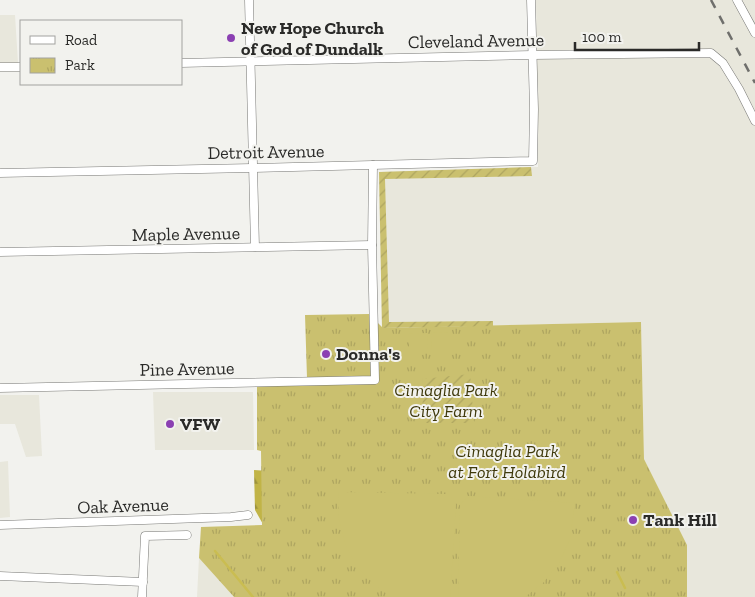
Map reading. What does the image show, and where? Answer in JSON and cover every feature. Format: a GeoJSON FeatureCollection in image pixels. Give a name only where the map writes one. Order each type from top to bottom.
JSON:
{"type":"FeatureCollection","features":[{"type":"Feature","properties":{"kind":"street"},"geometry":{"type":"LineString","coordinates":[[249,0],[255,248]]}},
{"type":"Feature","properties":{"kind":"street"},"geometry":{"type":"LineString","coordinates":[[531,0],[532,55]]}},
{"type":"Feature","properties":{"kind":"street"},"geometry":{"type":"LineString","coordinates":[[737,0],[755,33]]}},
{"type":"Feature","properties":{"kind":"street","name":"Cleveland Avenue"},"geometry":{"type":"LineString","coordinates":[[182,63],[711,53],[723,63],[755,121]]}},
{"type":"Feature","properties":{"kind":"street","name":"Detroit Avenue"},"geometry":{"type":"LineString","coordinates":[[0,173],[533,161],[532,55]]}},
{"type":"Feature","properties":{"kind":"street"},"geometry":{"type":"LineString","coordinates":[[0,67],[20,66]]}},
{"type":"Feature","properties":{"kind":"street"},"geometry":{"type":"LineString","coordinates":[[372,245],[373,164]]}},
{"type":"Feature","properties":{"kind":"street","name":"Maple Avenue"},"geometry":{"type":"LineString","coordinates":[[0,252],[372,245]]}},
{"type":"Feature","properties":{"kind":"street","name":"Pine Avenue"},"geometry":{"type":"LineString","coordinates":[[0,388],[376,380],[372,245]]}},
{"type":"Feature","properties":{"kind":"street","name":"Oak Avenue"},"geometry":{"type":"LineString","coordinates":[[0,525],[248,515]]}},
{"type":"Feature","properties":{"kind":"street"},"geometry":{"type":"LineString","coordinates":[[142,597],[145,536],[187,535]]}},
{"type":"Feature","properties":{"kind":"street"},"geometry":{"type":"LineString","coordinates":[[0,576],[142,582]]}},
{"type":"Feature","properties":{"kind":"shaded area"},"geometry":{"type":"Polygon","coordinates":[[[536,0],[755,0],[755,597],[687,597],[687,545],[644,459],[641,322],[382,328],[379,172],[538,167],[536,0]]]}},
{"type":"Feature","properties":{"kind":"shaded area"},"geometry":{"type":"Polygon","coordinates":[[[0,15],[15,15],[18,63],[0,63],[0,15]]]}},
{"type":"Feature","properties":{"kind":"shaded area"},"geometry":{"type":"Polygon","coordinates":[[[153,392],[253,392],[254,450],[155,450],[153,392]]]}},
{"type":"Feature","properties":{"kind":"shaded area"},"geometry":{"type":"Polygon","coordinates":[[[0,395],[39,395],[42,456],[26,457],[15,424],[0,424],[0,395]]]}},
{"type":"Feature","properties":{"kind":"shaded area"},"geometry":{"type":"Polygon","coordinates":[[[8,461],[10,517],[0,518],[0,462],[8,461]]]}},
{"type":"Feature","properties":{"kind":"shaded area"},"geometry":{"type":"Polygon","coordinates":[[[199,558],[234,597],[197,597],[199,558]]]}},
{"type":"Feature","properties":{"kind":"green space"},"geometry":{"type":"Polygon","coordinates":[[[531,167],[532,176],[385,179],[389,322],[493,321],[493,326],[382,328],[379,172],[531,167]]]}},
{"type":"Feature","properties":{"kind":"green space","name":"Cimaglia Park at Fort Holabird"},"geometry":{"type":"Polygon","coordinates":[[[369,314],[383,328],[641,322],[644,459],[687,545],[687,597],[234,597],[199,558],[201,527],[262,525],[261,451],[257,450],[257,379],[307,378],[305,315],[369,314]]]}},
{"type":"Feature","properties":{"kind":"green space"},"geometry":{"type":"Polygon","coordinates":[[[450,332],[450,349],[432,349],[431,333],[450,332]]]}},
{"type":"Feature","properties":{"kind":"green space"},"geometry":{"type":"Polygon","coordinates":[[[427,333],[428,349],[409,349],[409,334],[427,333]]]}},
{"type":"Feature","properties":{"kind":"green space","name":"Cimaglia Park City Farm"},"geometry":{"type":"Polygon","coordinates":[[[470,374],[474,423],[423,423],[422,379],[470,374]]]}},
{"type":"Feature","properties":{"kind":"green space"},"geometry":{"type":"Polygon","coordinates":[[[254,470],[299,473],[268,533],[255,510],[254,470]]]}},
{"type":"Feature","properties":{"kind":"green space"},"geometry":{"type":"Polygon","coordinates":[[[338,492],[449,494],[456,504],[450,597],[391,597],[374,584],[357,567],[345,544],[339,520],[338,492]]]}},
{"type":"Feature","properties":{"kind":"green space"},"geometry":{"type":"Polygon","coordinates":[[[468,496],[575,503],[570,539],[559,563],[543,583],[525,597],[458,597],[460,505],[468,496]]]}},
{"type":"Feature","properties":{"kind":"waterway"},"geometry":{"type":"LineString","coordinates":[[215,551],[253,597]]}},
{"type":"Feature","properties":{"kind":"waterway"},"geometry":{"type":"LineString","coordinates":[[617,572],[625,588]]}},
{"type":"Feature","properties":{"kind":"railway"},"geometry":{"type":"LineString","coordinates":[[711,0],[755,83]]}},
{"type":"Feature","properties":{"kind":"place","name":"New Hope Church of God of Dundalk"},"geometry":{"type":"Point","coordinates":[231,38]}},
{"type":"Feature","properties":{"kind":"place","name":"Donna's"},"geometry":{"type":"Point","coordinates":[326,354]}},
{"type":"Feature","properties":{"kind":"place","name":"VFW"},"geometry":{"type":"Point","coordinates":[170,424]}},
{"type":"Feature","properties":{"kind":"place","name":"Tank Hill"},"geometry":{"type":"Point","coordinates":[633,520]}}]}
